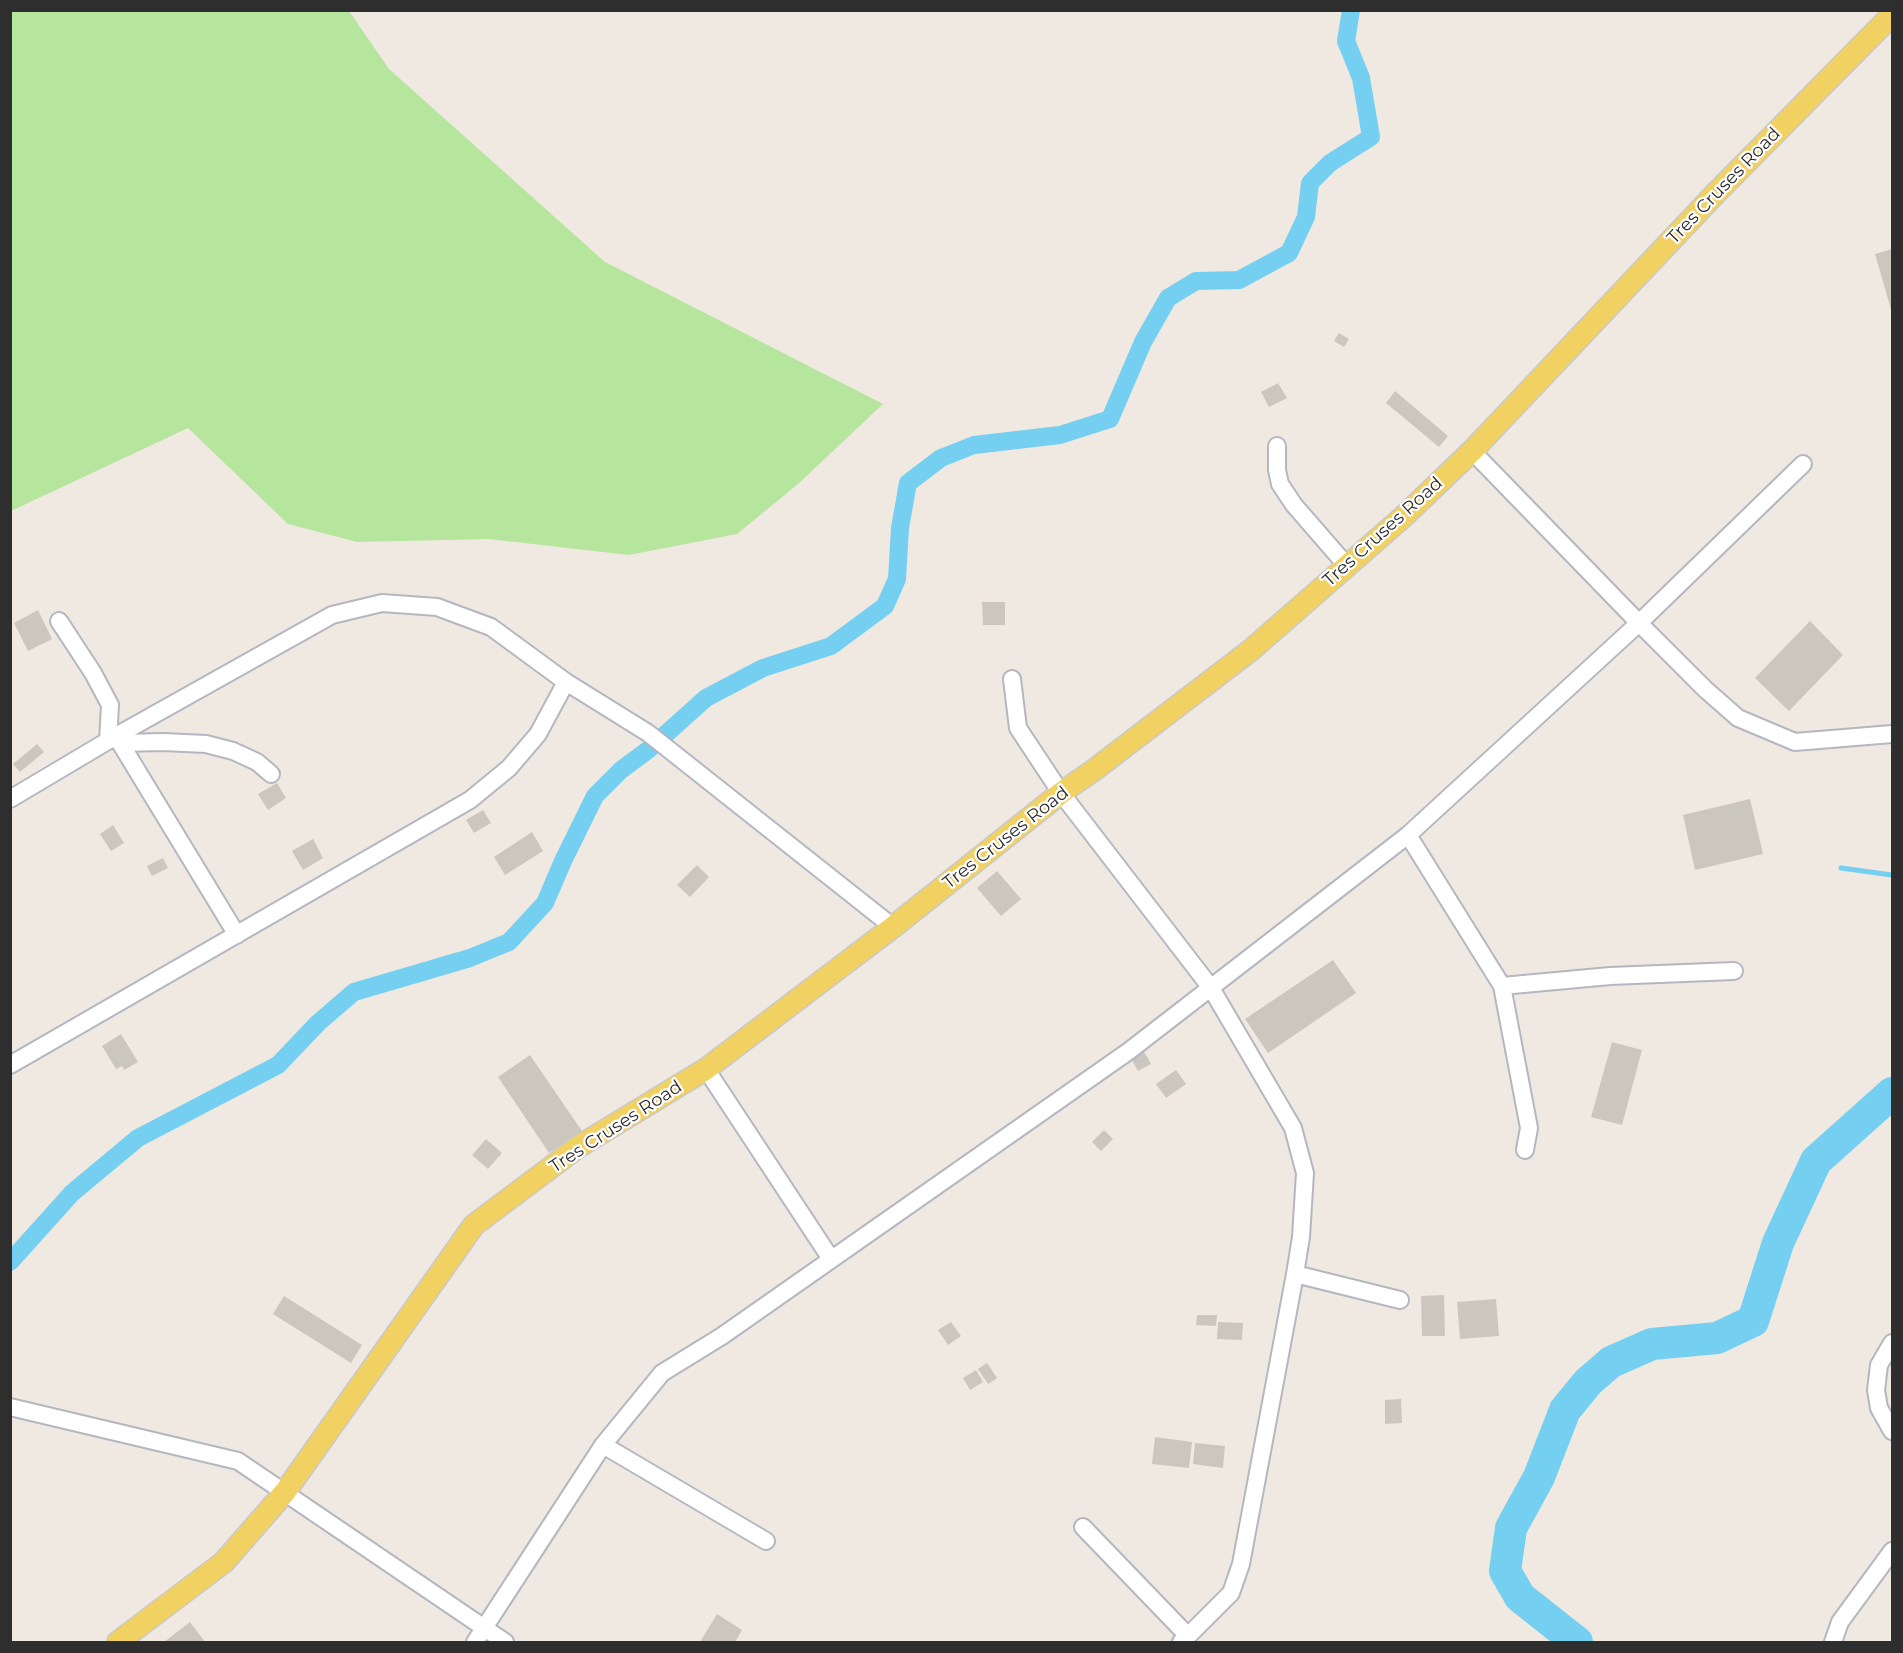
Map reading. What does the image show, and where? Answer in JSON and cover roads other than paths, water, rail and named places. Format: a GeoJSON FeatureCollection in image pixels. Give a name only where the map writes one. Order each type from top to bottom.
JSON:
{"type":"FeatureCollection","features":[{"type":"Feature","properties":{"kind":"main road","name":"Tres Cruses Road"},"geometry":{"type":"LineString","coordinates":[[118,1642],[224,1562],[285,1492],[474,1225],[578,1147],[706,1069],[893,927],[1061,793],[1251,651],[1473,451],[1715,194],[1893,15]]}},
{"type":"Feature","properties":{"kind":"street"},"geometry":{"type":"LineString","coordinates":[[1277,446],[1277,470],[1280,484],[1294,505],[1347,566]]}},
{"type":"Feature","properties":{"kind":"street"},"geometry":{"type":"LineString","coordinates":[[1473,451],[1639,623],[1705,689],[1738,718],[1795,742],[1892,734]]}},
{"type":"Feature","properties":{"kind":"street"},"geometry":{"type":"LineString","coordinates":[[480,1636],[603,1445],[662,1373],[722,1336],[1129,1051],[1408,835],[1639,623],[1803,464]]}},
{"type":"Feature","properties":{"kind":"street"},"geometry":{"type":"LineString","coordinates":[[10,800],[332,615],[382,603],[437,607],[491,627],[566,682],[648,733],[893,927]]}},
{"type":"Feature","properties":{"kind":"street"},"geometry":{"type":"LineString","coordinates":[[59,621],[93,673],[110,705],[114,740],[237,935]]}},
{"type":"Feature","properties":{"kind":"street"},"geometry":{"type":"LineString","coordinates":[[1012,678],[1018,728],[1061,793],[1210,988],[1293,1128],[1305,1173],[1301,1237],[1295,1274],[1241,1563],[1231,1593],[1185,1639],[1083,1527]]}},
{"type":"Feature","properties":{"kind":"street"},"geometry":{"type":"LineString","coordinates":[[10,1065],[470,800],[509,768],[538,734],[566,682]]}},
{"type":"Feature","properties":{"kind":"street"},"geometry":{"type":"LineString","coordinates":[[114,740],[206,744],[233,751],[257,762],[271,774]]}},
{"type":"Feature","properties":{"kind":"street"},"geometry":{"type":"LineString","coordinates":[[1408,835],[1502,986],[1529,1128],[1525,1150]]}},
{"type":"Feature","properties":{"kind":"street"},"geometry":{"type":"LineString","coordinates":[[1502,986],[1610,976],[1734,971]]}},
{"type":"Feature","properties":{"kind":"street"},"geometry":{"type":"LineString","coordinates":[[706,1069],[831,1259]]}},
{"type":"Feature","properties":{"kind":"street"},"geometry":{"type":"LineString","coordinates":[[1295,1274],[1400,1300]]}},
{"type":"Feature","properties":{"kind":"street"},"geometry":{"type":"LineString","coordinates":[[1893,1343],[1879,1365],[1876,1390],[1879,1408],[1893,1431]]}},
{"type":"Feature","properties":{"kind":"street"},"geometry":{"type":"LineString","coordinates":[[10,1407],[238,1461],[285,1492],[480,1636],[505,1642]]}},
{"type":"Feature","properties":{"kind":"street"},"geometry":{"type":"LineString","coordinates":[[603,1445],[766,1541]]}},
{"type":"Feature","properties":{"kind":"street"},"geometry":{"type":"LineString","coordinates":[[1833,1642],[1840,1622],[1893,1551]]}},
{"type":"Feature","properties":{"kind":"waterway"},"geometry":{"type":"LineString","coordinates":[[10,1262],[72,1193],[138,1138],[278,1065],[318,1023],[354,992],[470,958],[509,942],[545,903],[595,796],[621,770],[648,750],[706,698],[763,668],[831,646],[885,606],[897,579],[900,528],[908,483],[941,458],[974,445],[1060,435],[1110,419],[1143,342],[1168,298],[1196,281],[1239,280],[1289,253],[1306,217],[1310,183],[1330,163],[1371,137],[1361,78],[1346,41],[1351,10]]}},
{"type":"Feature","properties":{"kind":"waterway"},"geometry":{"type":"LineString","coordinates":[[1841,868],[1892,875]]}},
{"type":"Feature","properties":{"kind":"waterway"},"geometry":{"type":"LineString","coordinates":[[1577,1642],[1520,1597],[1505,1571],[1511,1528],[1539,1477],[1565,1410],[1588,1382],[1611,1362],[1652,1344],[1717,1338],[1753,1321],[1778,1243],[1816,1161],[1892,1093]]}}]}
